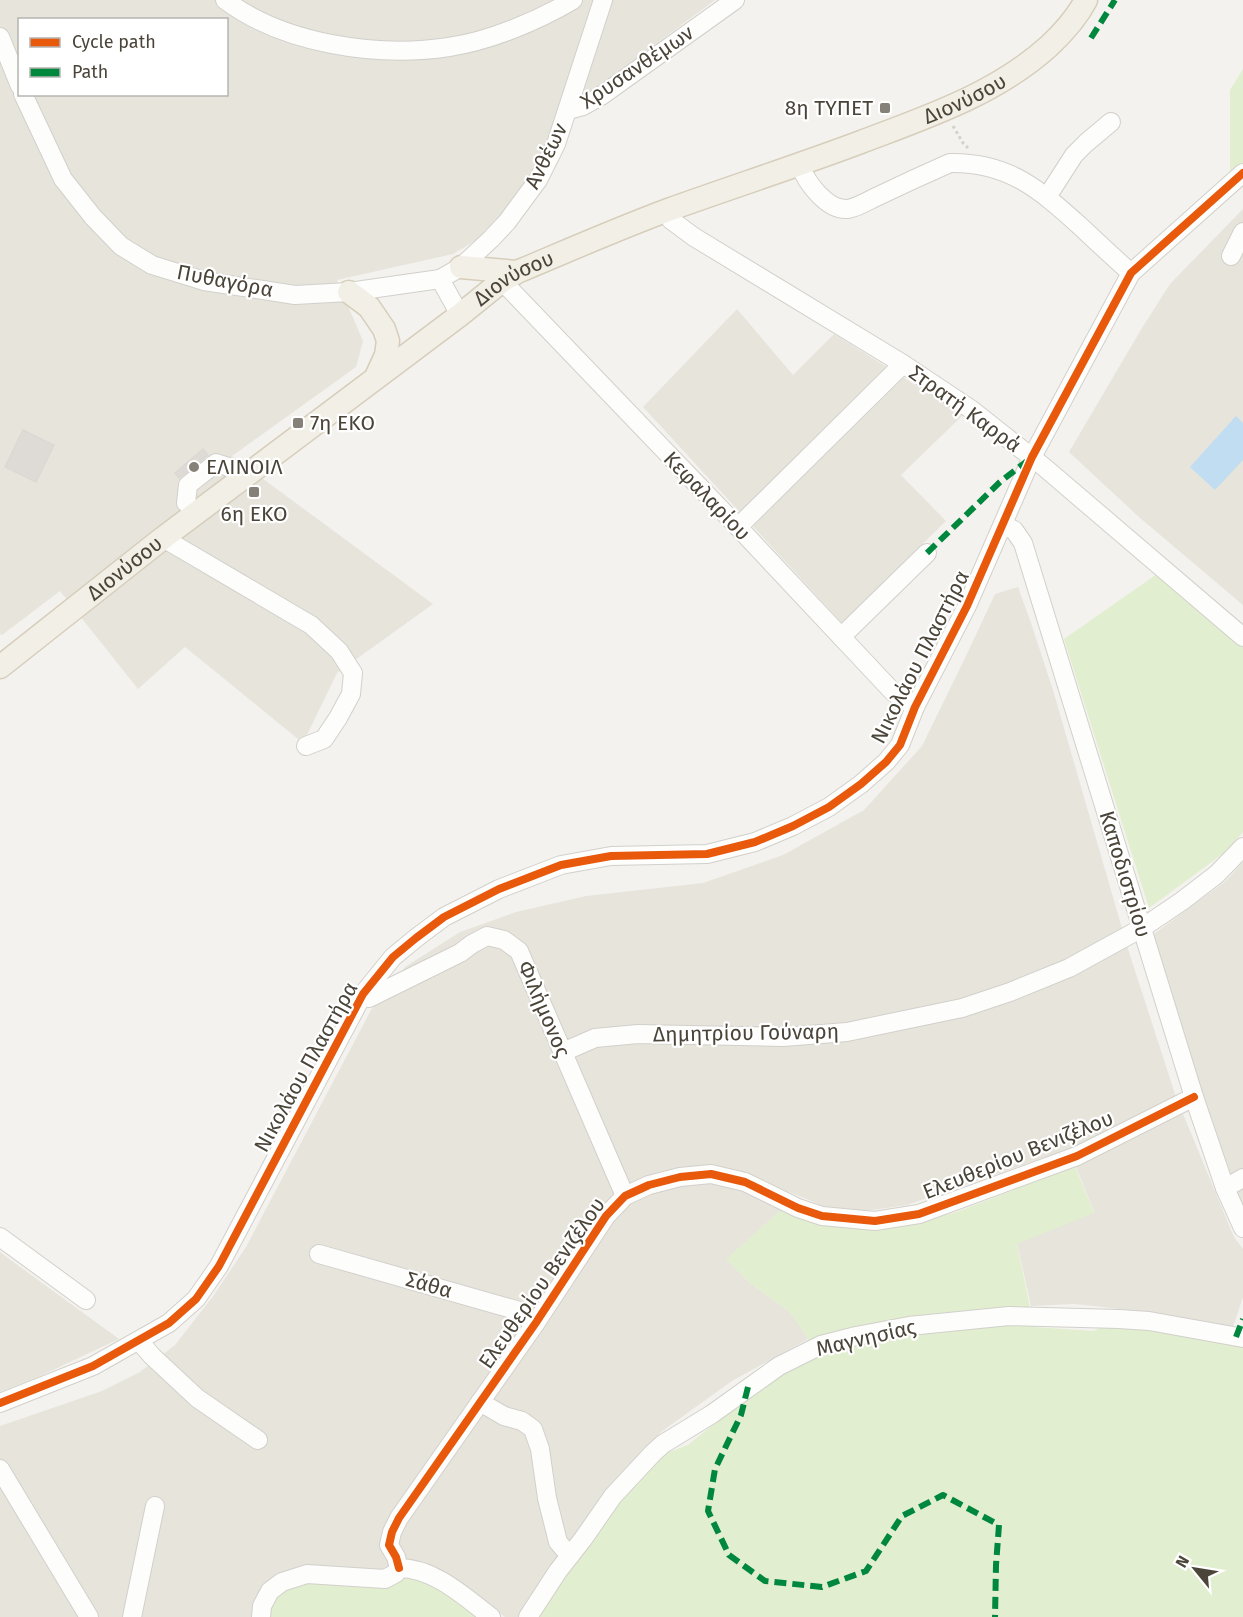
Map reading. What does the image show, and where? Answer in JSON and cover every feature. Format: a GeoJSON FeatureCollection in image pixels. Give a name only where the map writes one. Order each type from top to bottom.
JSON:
{"type":"FeatureCollection","features":[{"type":"Feature","properties":{"kind":"main road","name":"Διονύσου"},"geometry":{"type":"LineString","coordinates":[[0,667],[163,538],[509,277],[667,211],[800,165],[943,109],[992,87],[1031,62],[1062,34],[1086,0]]}},
{"type":"Feature","properties":{"kind":"main road"},"geometry":{"type":"LineString","coordinates":[[461,267],[509,277]]}},
{"type":"Feature","properties":{"kind":"main road"},"geometry":{"type":"LineString","coordinates":[[349,292],[369,307],[384,329],[388,341],[386,355],[376,377]]}},
{"type":"Feature","properties":{"kind":"street"},"geometry":{"type":"LineString","coordinates":[[225,0],[253,18],[301,37],[365,48],[404,50],[449,47],[487,37],[523,24],[573,0]]}},
{"type":"Feature","properties":{"kind":"street","name":"Ανθέων"},"geometry":{"type":"LineString","coordinates":[[441,279],[461,267],[484,246],[507,222],[538,180],[556,144],[603,0]]}},
{"type":"Feature","properties":{"kind":"street","name":"Χρυσανθέμων"},"geometry":{"type":"LineString","coordinates":[[568,110],[583,106],[601,96],[735,0]]}},
{"type":"Feature","properties":{"kind":"street"},"geometry":{"type":"LineString","coordinates":[[0,37],[18,81]]}},
{"type":"Feature","properties":{"kind":"street","name":"Πυθαγόρα"},"geometry":{"type":"LineString","coordinates":[[24,96],[63,179],[93,217],[121,246],[152,265],[204,281],[295,295],[349,292],[441,279]]}},
{"type":"Feature","properties":{"kind":"street"},"geometry":{"type":"LineString","coordinates":[[1047,196],[1074,155],[1111,122]]}},
{"type":"Feature","properties":{"kind":"street"},"geometry":{"type":"LineString","coordinates":[[800,165],[808,183],[820,196],[836,207],[847,209],[863,204],[950,163],[995,168],[1021,179],[1047,196],[1131,273]]}},
{"type":"Feature","properties":{"kind":"street","name":"Νικολάου Πλαστήρα"},"geometry":{"type":"LineString","coordinates":[[0,1403],[93,1366],[169,1323],[196,1299],[219,1266],[363,994],[393,957],[444,917],[499,889],[561,865],[611,856],[707,854],[755,842],[793,826],[842,798],[886,762],[900,745],[915,708],[967,606],[1032,457],[1131,273],[1243,173]]}},
{"type":"Feature","properties":{"kind":"street","name":"Στρατή Καρρά"},"geometry":{"type":"LineString","coordinates":[[667,211],[671,220],[694,237],[903,364],[972,410],[1032,457],[1243,637]]}},
{"type":"Feature","properties":{"kind":"street"},"geometry":{"type":"LineString","coordinates":[[1232,256],[1243,232]]}},
{"type":"Feature","properties":{"kind":"street","name":"Κεφαλαρίου"},"geometry":{"type":"LineString","coordinates":[[509,277],[841,638],[893,692],[915,708]]}},
{"type":"Feature","properties":{"kind":"street"},"geometry":{"type":"LineString","coordinates":[[441,279],[460,315]]}},
{"type":"Feature","properties":{"kind":"street"},"geometry":{"type":"LineString","coordinates":[[738,527],[903,364]]}},
{"type":"Feature","properties":{"kind":"street"},"geometry":{"type":"LineString","coordinates":[[186,503],[188,485],[216,463],[232,468]]}},
{"type":"Feature","properties":{"kind":"street","name":"Καποδιστρίου"},"geometry":{"type":"LineString","coordinates":[[1003,525],[1014,530],[1023,543],[1194,1098],[1225,1188],[1243,1228]]}},
{"type":"Feature","properties":{"kind":"street"},"geometry":{"type":"LineString","coordinates":[[163,538],[311,625],[339,651],[353,674],[351,694],[324,739],[306,746]]}},
{"type":"Feature","properties":{"kind":"street"},"geometry":{"type":"LineString","coordinates":[[841,638],[927,552]]}},
{"type":"Feature","properties":{"kind":"street","name":"Δημητρίου Γούναρη"},"geometry":{"type":"LineString","coordinates":[[563,1052],[595,1038],[638,1034],[783,1037],[847,1032],[962,1008],[1010,992],[1069,968],[1142,928],[1217,874],[1243,847]]}},
{"type":"Feature","properties":{"kind":"street","name":"Φιλήμονος"},"geometry":{"type":"LineString","coordinates":[[363,994],[369,998],[460,953],[487,936],[504,940],[519,951],[625,1196]]}},
{"type":"Feature","properties":{"kind":"street","name":"Ελευθερίου Βενιζέλου"},"geometry":{"type":"LineString","coordinates":[[399,1568],[389,1545],[399,1518],[535,1324],[606,1216],[625,1196],[649,1185],[680,1177],[711,1174],[745,1182],[798,1208],[822,1216],[875,1221],[919,1214],[1077,1156],[1194,1098]]}},
{"type":"Feature","properties":{"kind":"street"},"geometry":{"type":"LineString","coordinates":[[1225,1188],[1243,1178]]}},
{"type":"Feature","properties":{"kind":"street"},"geometry":{"type":"LineString","coordinates":[[0,1237],[86,1300]]}},
{"type":"Feature","properties":{"kind":"street","name":"Σάθα"},"geometry":{"type":"LineString","coordinates":[[319,1254],[516,1310],[535,1324]]}},
{"type":"Feature","properties":{"kind":"street","name":"Μαγνησίας"},"geometry":{"type":"LineString","coordinates":[[528,1617],[558,1571],[613,1496],[663,1444],[712,1414],[779,1366],[821,1345],[909,1326],[1008,1316],[1149,1321],[1243,1338]]}},
{"type":"Feature","properties":{"kind":"street"},"geometry":{"type":"LineString","coordinates":[[139,1341],[197,1398],[258,1440]]}},
{"type":"Feature","properties":{"kind":"street"},"geometry":{"type":"LineString","coordinates":[[480,1402],[504,1416],[522,1421],[533,1430],[540,1449],[547,1498],[558,1542],[570,1556]]}},
{"type":"Feature","properties":{"kind":"street"},"geometry":{"type":"LineString","coordinates":[[0,1469],[89,1617]]}},
{"type":"Feature","properties":{"kind":"street"},"geometry":{"type":"LineString","coordinates":[[132,1617],[155,1506]]}},
{"type":"Feature","properties":{"kind":"street"},"geometry":{"type":"LineString","coordinates":[[261,1617],[262,1606],[270,1591],[282,1582],[307,1574],[385,1579],[396,1573],[399,1568],[411,1568],[433,1576],[491,1617]]}},
{"type":"Feature","properties":{"kind":"path"},"geometry":{"type":"LineString","coordinates":[[943,109],[963,143],[971,149]]}},
{"type":"Feature","properties":{"kind":"shaded area"},"geometry":{"type":"Polygon","coordinates":[[[0,0],[715,0],[586,96],[565,90],[545,149],[528,182],[503,214],[476,240],[453,254],[337,280],[363,341],[356,367],[232,456],[433,604],[337,673],[303,743],[185,647],[138,689],[60,591],[2,635],[0,634],[0,0]]]}},
{"type":"Feature","properties":{"kind":"shaded area"},"geometry":{"type":"Polygon","coordinates":[[[1243,209],[1243,605],[1139,517],[1069,452],[1170,284],[1243,209]]]}},
{"type":"Feature","properties":{"kind":"shaded area"},"geometry":{"type":"Polygon","coordinates":[[[737,309],[793,375],[834,334],[963,415],[901,475],[946,521],[842,623],[643,407],[737,309]]]}},
{"type":"Feature","properties":{"kind":"shaded area"},"geometry":{"type":"Polygon","coordinates":[[[1018,587],[1053,690],[1128,949],[1176,1097],[1234,1237],[1243,1249],[1243,1297],[1233,1327],[1163,1314],[1094,1306],[1074,1304],[1031,1306],[1017,1243],[1094,1212],[1069,1149],[907,1205],[858,1212],[826,1207],[789,1192],[781,1210],[727,1259],[751,1284],[790,1312],[808,1339],[732,1381],[661,1432],[607,1493],[560,1555],[518,1617],[505,1617],[464,1588],[384,1571],[254,1617],[0,1617],[0,1426],[102,1391],[140,1372],[175,1345],[214,1295],[246,1247],[371,1010],[405,967],[460,932],[516,912],[586,896],[703,883],[783,855],[864,810],[922,746],[995,594],[1018,587]]]}},
{"type":"Feature","properties":{"kind":"shaded area"},"geometry":{"type":"Polygon","coordinates":[[[1243,862],[1243,1217],[1151,936],[1226,881],[1243,862]]]}},
{"type":"Feature","properties":{"kind":"shaded area"},"geometry":{"type":"Polygon","coordinates":[[[0,1252],[119,1339],[0,1392],[0,1252]]]}},
{"type":"Feature","properties":{"kind":"green space"},"geometry":{"type":"Polygon","coordinates":[[[1243,69],[1243,164],[1230,176],[1230,90],[1243,69]]]}},
{"type":"Feature","properties":{"kind":"green space"},"geometry":{"type":"Polygon","coordinates":[[[1157,574],[1243,646],[1243,832],[1224,853],[1149,908],[1064,639],[1157,574]]]}},
{"type":"Feature","properties":{"kind":"green space"},"geometry":{"type":"Polygon","coordinates":[[[1075,1166],[1094,1213],[1017,1244],[1034,1327],[1094,1331],[1109,1322],[1243,1339],[1243,1617],[535,1617],[567,1567],[601,1530],[618,1500],[639,1483],[661,1455],[688,1445],[757,1389],[816,1354],[790,1312],[751,1284],[726,1259],[781,1210],[822,1225],[909,1223],[954,1213],[1075,1166]]]}},
{"type":"Feature","properties":{"kind":"green space"},"geometry":{"type":"Polygon","coordinates":[[[403,1574],[437,1585],[476,1617],[266,1617],[274,1596],[292,1583],[403,1574]]]}},
{"type":"Feature","properties":{"kind":"water"},"geometry":{"type":"Polygon","coordinates":[[[1236,416],[1243,423],[1243,460],[1215,490],[1190,467],[1236,416]]]}},
{"type":"Feature","properties":{"kind":"building"},"geometry":{"type":"Polygon","coordinates":[[[23,430],[54,445],[36,482],[5,467],[23,430]]]}},
{"type":"Feature","properties":{"kind":"building"},"geometry":{"type":"Polygon","coordinates":[[[203,449],[208,455],[179,478],[175,473],[203,449]]]}},
{"type":"Feature","properties":{"kind":"marked path"},"geometry":{"type":"LineString","coordinates":[[1091,38],[1115,0]]}},
{"type":"Feature","properties":{"kind":"marked path"},"geometry":{"type":"LineString","coordinates":[[927,553],[1000,482],[1027,461]]}},
{"type":"Feature","properties":{"kind":"marked path"},"geometry":{"type":"LineString","coordinates":[[1236,1337],[1243,1319]]}},
{"type":"Feature","properties":{"kind":"marked path"},"geometry":{"type":"LineString","coordinates":[[748,1387],[741,1415],[715,1469],[708,1511],[729,1555],[765,1581],[822,1587],[866,1571],[902,1516],[943,1495],[999,1525],[995,1617]]}},
{"type":"Feature","properties":{"kind":"cycle path"},"geometry":{"type":"LineString","coordinates":[[0,1403],[93,1366],[169,1323],[196,1299],[219,1266],[363,994],[393,957],[444,917],[499,889],[561,865],[611,856],[707,854],[755,842],[829,807],[886,762],[900,745],[915,707],[967,606],[1032,457],[1131,273],[1243,173]]}},
{"type":"Feature","properties":{"kind":"cycle path"},"geometry":{"type":"LineString","coordinates":[[399,1568],[389,1545],[399,1518],[535,1324],[606,1216],[625,1196],[649,1185],[680,1177],[711,1174],[745,1182],[798,1208],[822,1216],[875,1221],[919,1214],[1077,1156],[1194,1097]]}},
{"type":"Feature","properties":{"kind":"place","name":"8η ΤΥΠΕΤ"},"geometry":{"type":"Point","coordinates":[885,108]}},
{"type":"Feature","properties":{"kind":"place","name":"7η ΕΚΟ"},"geometry":{"type":"Point","coordinates":[298,423]}},
{"type":"Feature","properties":{"kind":"place","name":"ΕΛΙΝΟΙΛ"},"geometry":{"type":"Point","coordinates":[194,467]}},
{"type":"Feature","properties":{"kind":"place","name":"6η ΕΚΟ"},"geometry":{"type":"Point","coordinates":[254,492]}}]}
